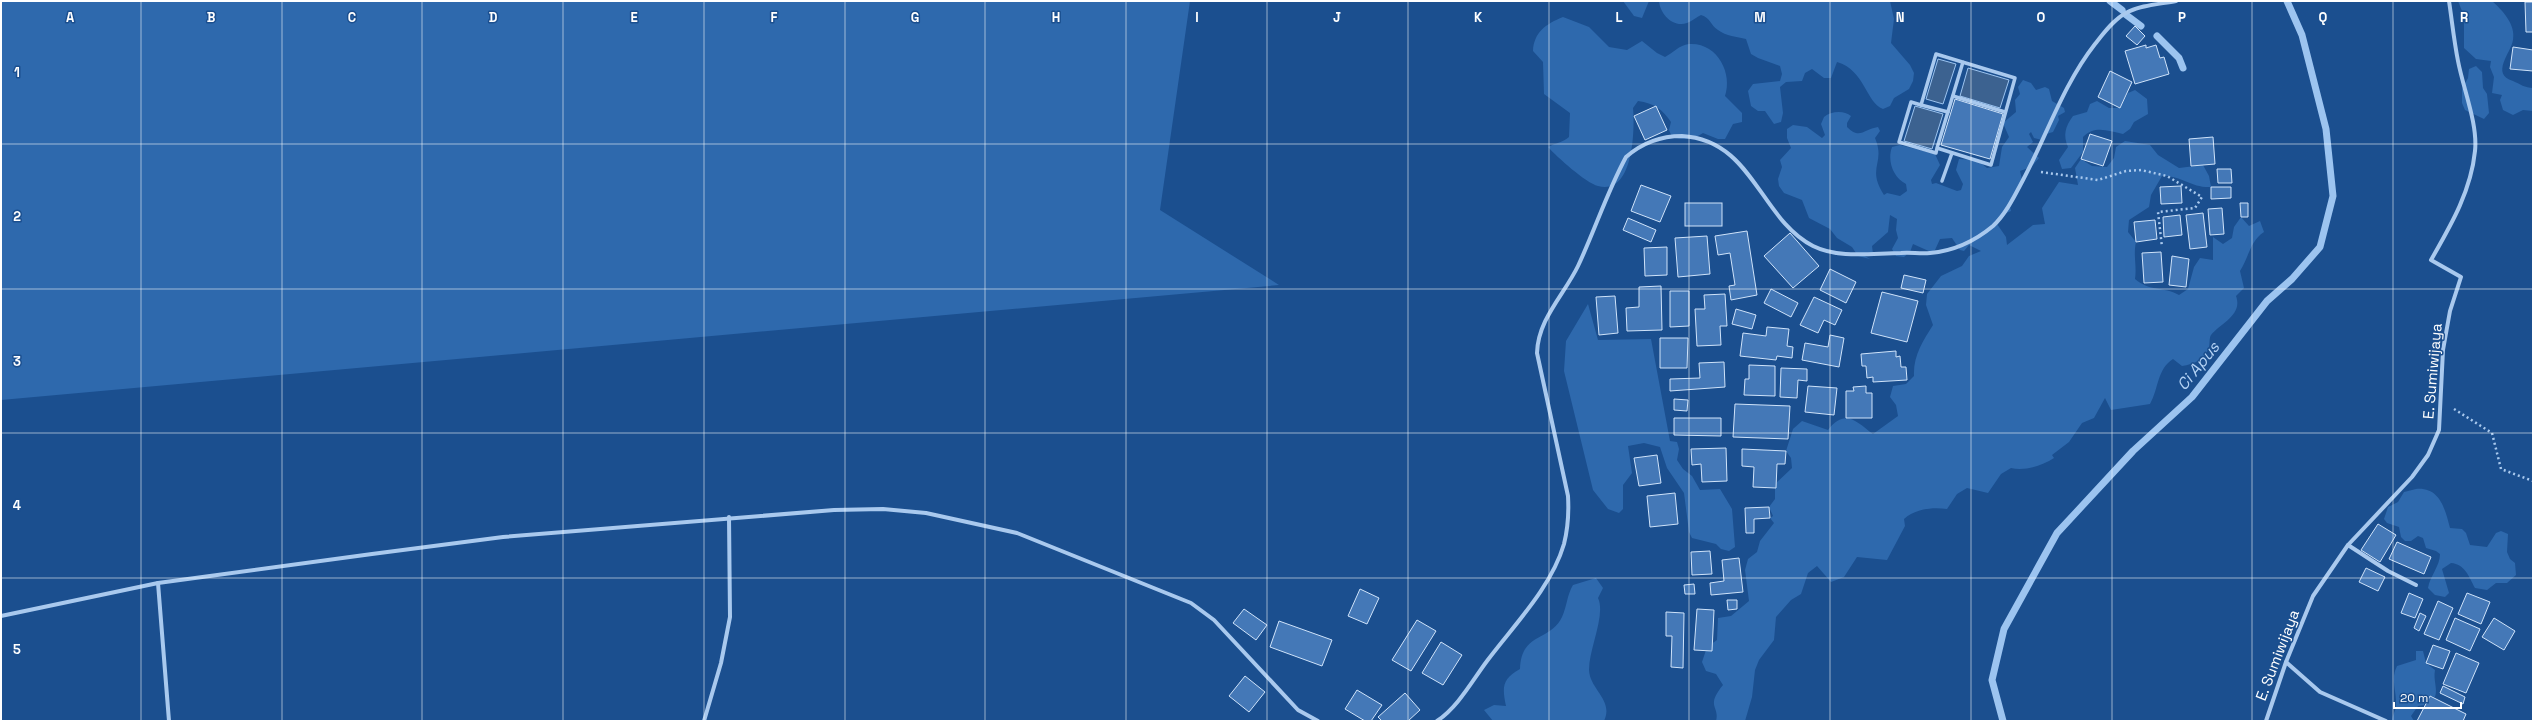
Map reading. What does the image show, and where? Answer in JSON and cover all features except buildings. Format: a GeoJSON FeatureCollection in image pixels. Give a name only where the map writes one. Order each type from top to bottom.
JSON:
{"type":"FeatureCollection","features":[{"type":"Feature","properties":{"kind":"street"},"geometry":{"type":"LineString","coordinates":[[1437,721],[1454,705],[1543,586],[1564,545],[1569,512],[1568,502],[1537,353],[1538,341],[1541,328],[1578,266],[1605,201],[1626,157],[1638,147],[1655,139],[1672,136],[1688,137],[1716,145],[1731,153],[1785,222],[1814,246],[1835,252],[1862,254],[1929,253],[1957,248],[1994,225],[2010,205],[2063,95],[2086,56],[2105,32],[2126,13],[2176,1]]}},
{"type":"Feature","properties":{"kind":"street","name":"E. Sumiwijaya"},"geometry":{"type":"LineString","coordinates":[[2266,721],[2286,662],[2312,596],[2348,546],[2412,477],[2428,455],[2439,430],[2442,402],[2443,350],[2450,311],[2461,277],[2431,260],[2458,213],[2469,180],[2476,149],[2474,132],[2458,61],[2449,1]]}},
{"type":"Feature","properties":{"kind":"street"},"geometry":{"type":"LineString","coordinates":[[1921,105],[1936,54],[2015,78],[1992,165],[1937,148]]}},
{"type":"Feature","properties":{"kind":"street"},"geometry":{"type":"LineString","coordinates":[[1948,112],[1911,102],[1899,142],[1936,153],[1963,62]]}},
{"type":"Feature","properties":{"kind":"street"},"geometry":{"type":"LineString","coordinates":[[1953,96],[2005,112]]}},
{"type":"Feature","properties":{"kind":"street"},"geometry":{"type":"LineString","coordinates":[[1942,181],[1952,153]]}},
{"type":"Feature","properties":{"kind":"street"},"geometry":{"type":"LineString","coordinates":[[1,616],[158,583],[503,537],[729,517],[827,510],[883,509],[926,513],[1017,533],[1191,603],[1214,620],[1298,710],[1318,721]]}},
{"type":"Feature","properties":{"kind":"street"},"geometry":{"type":"LineString","coordinates":[[704,721],[721,663],[730,617],[729,517]]}},
{"type":"Feature","properties":{"kind":"street"},"geometry":{"type":"LineString","coordinates":[[2348,546],[2388,571],[2416,585]]}},
{"type":"Feature","properties":{"kind":"street"},"geometry":{"type":"LineString","coordinates":[[158,583],[169,721]]}},
{"type":"Feature","properties":{"kind":"street"},"geometry":{"type":"LineString","coordinates":[[2286,662],[2320,692],[2386,721]]}},
{"type":"Feature","properties":{"kind":"path"},"geometry":{"type":"LineString","coordinates":[[2028,170],[2073,178],[2098,180],[2126,172],[2141,170],[2167,176],[2202,197],[2195,208],[2158,212],[2162,247]]}},
{"type":"Feature","properties":{"kind":"path"},"geometry":{"type":"LineString","coordinates":[[2442,402],[2492,433],[2501,469],[2533,481]]}},
{"type":"Feature","properties":{"kind":"shaded area"},"geometry":{"type":"Polygon","coordinates":[[[1,1],[1190,1],[1160,210],[1279,285],[1,400],[1,1]]]}},
{"type":"Feature","properties":{"kind":"shaded area"},"geometry":{"type":"Polygon","coordinates":[[[1623,1],[1649,1],[1642,18],[1634,16],[1623,1]]]}},
{"type":"Feature","properties":{"kind":"shaded area"},"geometry":{"type":"Polygon","coordinates":[[[1659,1],[1890,1],[1894,19],[1891,43],[1910,65],[1914,73],[1913,81],[1909,89],[1894,98],[1890,106],[1883,109],[1877,106],[1854,72],[1846,66],[1837,62],[1831,78],[1824,78],[1812,69],[1805,73],[1802,81],[1786,82],[1780,87],[1783,113],[1781,122],[1774,124],[1765,111],[1758,111],[1751,106],[1748,91],[1753,84],[1780,81],[1782,74],[1780,66],[1751,54],[1746,39],[1724,34],[1715,28],[1704,16],[1701,15],[1687,23],[1682,24],[1672,22],[1662,11],[1659,1]]]}},
{"type":"Feature","properties":{"kind":"shaded area"},"geometry":{"type":"Polygon","coordinates":[[[2458,1],[2492,1],[2507,18],[2512,28],[2513,40],[2502,68],[2503,73],[2506,78],[2525,87],[2533,88],[2533,111],[2523,110],[2513,115],[2503,110],[2500,100],[2502,95],[2492,93],[2494,77],[2490,67],[2491,61],[2476,59],[2464,48],[2464,16],[2458,1]]]}},
{"type":"Feature","properties":{"kind":"shaded area"},"geometry":{"type":"Polygon","coordinates":[[[1563,17],[1589,27],[1609,47],[1627,50],[1642,41],[1657,53],[1665,57],[1679,47],[1689,44],[1708,48],[1715,54],[1725,69],[1727,87],[1725,96],[1742,113],[1742,122],[1733,124],[1725,139],[1718,139],[1703,133],[1692,138],[1685,139],[1672,137],[1669,130],[1671,122],[1665,114],[1649,103],[1638,101],[1633,108],[1634,118],[1630,158],[1619,181],[1610,186],[1598,186],[1586,180],[1548,147],[1564,141],[1569,137],[1570,113],[1544,94],[1543,62],[1533,51],[1538,34],[1546,26],[1563,17]]]}},
{"type":"Feature","properties":{"kind":"shaded area"},"geometry":{"type":"Polygon","coordinates":[[[1938,59],[1956,64],[1943,104],[1926,99],[1938,59]]]}},
{"type":"Feature","properties":{"kind":"shaded area"},"geometry":{"type":"Polygon","coordinates":[[[2476,66],[2482,72],[2483,88],[2487,94],[2489,113],[2484,119],[2465,110],[2462,103],[2462,89],[2468,78],[2469,69],[2476,66]]]}},
{"type":"Feature","properties":{"kind":"shaded area"},"geometry":{"type":"Polygon","coordinates":[[[1968,68],[2009,80],[2000,108],[1960,96],[1968,68]]]}},
{"type":"Feature","properties":{"kind":"shaded area"},"geometry":{"type":"Polygon","coordinates":[[[2023,80],[2031,83],[2036,90],[2045,87],[2049,89],[2052,101],[2064,108],[2065,112],[2058,116],[2059,120],[2053,132],[2046,134],[2042,140],[2034,138],[2031,132],[2029,134],[2033,142],[2027,147],[2039,158],[2031,167],[2020,171],[2023,184],[2020,185],[2010,207],[2011,211],[2004,214],[1997,224],[2006,237],[2007,245],[2033,225],[2045,224],[2042,208],[2059,182],[2078,185],[2075,168],[2081,159],[2092,166],[2107,167],[2114,158],[2116,147],[2125,141],[2150,145],[2158,155],[2179,168],[2203,165],[2209,176],[2211,187],[2198,186],[2175,177],[2162,176],[2151,195],[2149,207],[2129,220],[2128,232],[2136,242],[2135,279],[2146,286],[2173,292],[2179,295],[2188,289],[2194,267],[2200,258],[2213,260],[2213,237],[2223,244],[2232,238],[2234,227],[2241,217],[2249,226],[2260,221],[2264,232],[2256,240],[2240,271],[2244,288],[2236,296],[2237,303],[2234,314],[2211,335],[2209,347],[2205,355],[2198,361],[2182,366],[2173,359],[2168,363],[2161,373],[2150,404],[2111,410],[2105,398],[2094,418],[2082,423],[2069,442],[2052,455],[2054,458],[2049,461],[2028,468],[2011,468],[2001,474],[1988,493],[1967,488],[1957,494],[1947,509],[1936,508],[1918,511],[1908,516],[1904,519],[1905,526],[1887,560],[1857,557],[1844,577],[1831,582],[1817,566],[1808,573],[1801,594],[1791,600],[1776,617],[1774,640],[1759,660],[1755,670],[1752,697],[1745,721],[1716,721],[1717,716],[1714,702],[1723,685],[1716,674],[1706,671],[1702,662],[1707,647],[1717,640],[1718,618],[1731,616],[1749,601],[1745,570],[1748,559],[1757,552],[1760,541],[1774,523],[1770,518],[1773,516],[1769,507],[1775,499],[1775,484],[1792,468],[1791,458],[1786,451],[1793,429],[1802,421],[1828,430],[1834,423],[1845,418],[1856,421],[1873,434],[1898,416],[1896,405],[1890,397],[1893,386],[1906,384],[1914,376],[1917,355],[1922,343],[1933,325],[1926,305],[1927,294],[1941,276],[1962,266],[1969,256],[1981,251],[1969,245],[1964,251],[1960,250],[1952,238],[1940,239],[1935,250],[1931,252],[1913,244],[1910,252],[1904,257],[1896,256],[1892,249],[1898,238],[1896,230],[1897,219],[1890,215],[1888,232],[1872,246],[1873,254],[1863,255],[1870,259],[1858,256],[1852,247],[1837,238],[1830,229],[1809,218],[1802,200],[1784,193],[1779,186],[1778,179],[1782,167],[1780,160],[1791,148],[1787,138],[1787,129],[1793,125],[1807,127],[1822,138],[1825,135],[1821,124],[1824,117],[1834,112],[1848,114],[1851,116],[1847,123],[1847,127],[1851,131],[1855,133],[1862,133],[1878,127],[1880,131],[1875,138],[1879,154],[1876,172],[1879,186],[1884,195],[1887,193],[1900,196],[1907,191],[1906,184],[1901,181],[1892,168],[1890,158],[1892,147],[1900,145],[1935,154],[1940,165],[1931,180],[1932,184],[1936,183],[1957,191],[1961,190],[1963,184],[1956,170],[1959,159],[1977,160],[1987,168],[1999,166],[2002,147],[2009,137],[2003,123],[2016,112],[2015,100],[2020,94],[2018,87],[2023,80]]]}},
{"type":"Feature","properties":{"kind":"shaded area"},"geometry":{"type":"Polygon","coordinates":[[[2135,90],[2147,99],[2148,114],[2134,122],[2130,129],[2123,134],[2107,130],[2097,130],[2088,133],[2083,137],[2083,152],[2071,168],[2062,169],[2059,160],[2068,147],[2065,135],[2068,124],[2073,116],[2087,112],[2090,104],[2097,101],[2109,108],[2120,108],[2128,93],[2135,90]]]}},
{"type":"Feature","properties":{"kind":"shaded area"},"geometry":{"type":"Polygon","coordinates":[[[1915,106],[1943,114],[1932,149],[1904,141],[1915,106]]]}},
{"type":"Feature","properties":{"kind":"shaded area"},"geometry":{"type":"Polygon","coordinates":[[[1588,304],[1598,340],[1651,339],[1670,441],[1677,442],[1679,449],[1677,460],[1683,469],[1692,476],[1700,490],[1720,489],[1732,509],[1735,547],[1729,551],[1721,549],[1716,544],[1692,538],[1689,532],[1684,493],[1667,468],[1660,447],[1644,443],[1628,446],[1632,473],[1623,485],[1623,509],[1619,513],[1608,509],[1593,490],[1564,371],[1566,341],[1588,304]]]}},
{"type":"Feature","properties":{"kind":"shaded area"},"geometry":{"type":"Polygon","coordinates":[[[2424,489],[2436,495],[2446,514],[2450,528],[2462,529],[2466,533],[2470,545],[2487,547],[2496,533],[2501,531],[2508,534],[2507,552],[2510,559],[2515,563],[2516,575],[2507,583],[2496,583],[2487,590],[2475,588],[2463,568],[2451,563],[2442,569],[2449,593],[2445,597],[2435,595],[2428,588],[2440,558],[2440,554],[2426,548],[2423,538],[2418,536],[2411,541],[2405,541],[2401,537],[2399,527],[2387,523],[2384,519],[2388,507],[2398,502],[2404,492],[2424,489]]]}},
{"type":"Feature","properties":{"kind":"shaded area"},"geometry":{"type":"Polygon","coordinates":[[[1596,578],[1603,588],[1598,598],[1600,605],[1599,622],[1589,670],[1590,677],[1606,707],[1604,721],[1493,721],[1484,710],[1494,705],[1506,706],[1504,694],[1505,684],[1510,676],[1520,669],[1525,649],[1537,638],[1557,625],[1562,617],[1573,585],[1596,578]]]}},
{"type":"Feature","properties":{"kind":"shaded area"},"geometry":{"type":"Polygon","coordinates":[[[2416,651],[2423,651],[2426,663],[2435,670],[2435,697],[2430,696],[2425,699],[2424,705],[2418,706],[2411,716],[2414,721],[2392,721],[2396,705],[2394,681],[2395,671],[2397,666],[2416,660],[2416,651]]]}},
{"type":"Feature","properties":{"kind":"waterway"},"geometry":{"type":"LineString","coordinates":[[2110,1],[2122,10]]}},
{"type":"Feature","properties":{"kind":"waterway","name":"Ci Apus"},"geometry":{"type":"LineString","coordinates":[[2003,721],[1992,680],[2004,629],[2057,533],[2133,451],[2192,397],[2267,301],[2292,279],[2320,247],[2333,196],[2326,129],[2302,35],[2287,1]]}},
{"type":"Feature","properties":{"kind":"waterway"},"geometry":{"type":"LineString","coordinates":[[2125,14],[2141,26]]}},
{"type":"Feature","properties":{"kind":"waterway"},"geometry":{"type":"LineString","coordinates":[[2157,36],[2179,58],[2183,68]]}}]}
